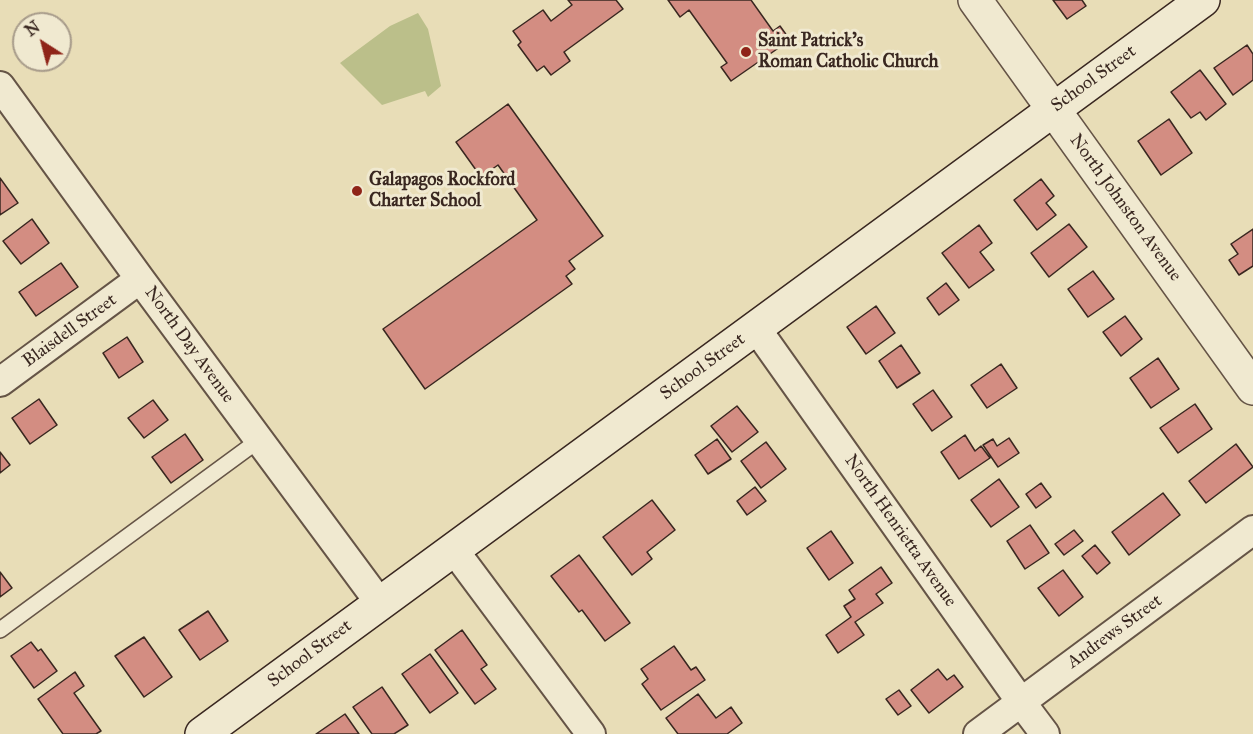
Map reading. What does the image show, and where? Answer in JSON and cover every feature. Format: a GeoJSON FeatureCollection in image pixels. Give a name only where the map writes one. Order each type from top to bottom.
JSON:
{"type":"FeatureCollection","features":[{"type":"Feature","properties":{"kind":"main road","name":"North Johnston Avenue"},"geometry":{"type":"LineString","coordinates":[[975,0],[1253,388]]}},
{"type":"Feature","properties":{"kind":"main road","name":"School Street"},"geometry":{"type":"LineString","coordinates":[[202,734],[1203,0]]}},
{"type":"Feature","properties":{"kind":"street","name":"North Day Avenue"},"geometry":{"type":"LineString","coordinates":[[0,86],[379,602]]}},
{"type":"Feature","properties":{"kind":"street","name":"Blaisdell Street"},"geometry":{"type":"LineString","coordinates":[[0,382],[140,279]]}},
{"type":"Feature","properties":{"kind":"street","name":"North Henrietta Avenue"},"geometry":{"type":"LineString","coordinates":[[756,328],[1046,734]]}},
{"type":"Feature","properties":{"kind":"street","name":"Andrews Street"},"geometry":{"type":"LineString","coordinates":[[978,734],[1253,530]]}},
{"type":"Feature","properties":{"kind":"street"},"geometry":{"type":"LineString","coordinates":[[454,550],[591,734]]}},
{"type":"Feature","properties":{"kind":"lane"},"geometry":{"type":"LineString","coordinates":[[0,630],[259,440]]}},
{"type":"Feature","properties":{"kind":"green space"},"geometry":{"type":"Polygon","coordinates":[[[418,13],[428,29],[441,86],[428,97],[425,91],[382,105],[340,63],[390,26],[418,13]]]}},
{"type":"Feature","properties":{"kind":"building"},"geometry":{"type":"Polygon","coordinates":[[[568,0],[616,0],[623,9],[564,52],[570,61],[551,75],[544,66],[537,71],[518,45],[521,42],[513,31],[543,10],[551,21],[572,5],[568,0]]]}},
{"type":"Feature","properties":{"kind":"building","name":"Saint Patrick's Roman Catholic Church"},"geometry":{"type":"Polygon","coordinates":[[[668,0],[751,0],[773,31],[780,26],[790,40],[731,81],[721,67],[727,63],[689,10],[680,17],[668,0]]]}},
{"type":"Feature","properties":{"kind":"building"},"geometry":{"type":"Polygon","coordinates":[[[1053,0],[1082,0],[1086,6],[1067,19],[1053,0]]]}},
{"type":"Feature","properties":{"kind":"building"},"geometry":{"type":"Polygon","coordinates":[[[1247,45],[1253,54],[1253,80],[1233,95],[1214,68],[1247,45]]]}},
{"type":"Feature","properties":{"kind":"building"},"geometry":{"type":"Polygon","coordinates":[[[1200,70],[1226,104],[1206,120],[1200,112],[1191,118],[1171,92],[1200,70]]]}},
{"type":"Feature","properties":{"kind":"building"},"geometry":{"type":"Polygon","coordinates":[[[508,104],[603,236],[569,261],[575,269],[566,276],[572,284],[425,389],[383,329],[537,220],[498,165],[481,177],[456,142],[508,104]]]}},
{"type":"Feature","properties":{"kind":"building"},"geometry":{"type":"Polygon","coordinates":[[[1169,119],[1192,153],[1161,175],[1138,141],[1169,119]]]}},
{"type":"Feature","properties":{"kind":"building"},"geometry":{"type":"Polygon","coordinates":[[[0,178],[18,203],[0,215],[0,178]]]}},
{"type":"Feature","properties":{"kind":"building"},"geometry":{"type":"Polygon","coordinates":[[[1041,179],[1054,196],[1046,203],[1056,215],[1037,230],[1014,200],[1041,179]]]}},
{"type":"Feature","properties":{"kind":"building"},"geometry":{"type":"Polygon","coordinates":[[[32,219],[49,243],[21,264],[3,241],[32,219]]]}},
{"type":"Feature","properties":{"kind":"building"},"geometry":{"type":"Polygon","coordinates":[[[1069,224],[1087,247],[1049,277],[1031,253],[1069,224]]]}},
{"type":"Feature","properties":{"kind":"building"},"geometry":{"type":"Polygon","coordinates":[[[979,225],[992,243],[980,252],[994,270],[969,288],[942,253],[979,225]]]}},
{"type":"Feature","properties":{"kind":"building"},"geometry":{"type":"Polygon","coordinates":[[[1253,229],[1253,266],[1239,275],[1229,260],[1238,254],[1231,244],[1253,229]]]}},
{"type":"Feature","properties":{"kind":"building"},"geometry":{"type":"Polygon","coordinates":[[[61,263],[78,287],[36,316],[19,292],[61,263]]]}},
{"type":"Feature","properties":{"kind":"building"},"geometry":{"type":"Polygon","coordinates":[[[1093,271],[1114,299],[1088,317],[1068,289],[1093,271]]]}},
{"type":"Feature","properties":{"kind":"building"},"geometry":{"type":"Polygon","coordinates":[[[946,283],[959,300],[939,315],[927,298],[946,283]]]}},
{"type":"Feature","properties":{"kind":"building"},"geometry":{"type":"Polygon","coordinates":[[[876,306],[895,333],[866,354],[847,327],[876,306]]]}},
{"type":"Feature","properties":{"kind":"building"},"geometry":{"type":"Polygon","coordinates":[[[1125,316],[1142,339],[1121,356],[1103,332],[1125,316]]]}},
{"type":"Feature","properties":{"kind":"building"},"geometry":{"type":"Polygon","coordinates":[[[127,337],[143,362],[119,378],[103,353],[127,337]]]}},
{"type":"Feature","properties":{"kind":"building"},"geometry":{"type":"Polygon","coordinates":[[[901,345],[920,373],[897,388],[879,361],[901,345]]]}},
{"type":"Feature","properties":{"kind":"building"},"geometry":{"type":"Polygon","coordinates":[[[1158,358],[1179,389],[1151,408],[1130,378],[1158,358]]]}},
{"type":"Feature","properties":{"kind":"building"},"geometry":{"type":"Polygon","coordinates":[[[1001,364],[1017,388],[987,408],[971,385],[1001,364]]]}},
{"type":"Feature","properties":{"kind":"building"},"geometry":{"type":"Polygon","coordinates":[[[933,390],[952,417],[932,431],[913,404],[933,390]]]}},
{"type":"Feature","properties":{"kind":"building"},"geometry":{"type":"Polygon","coordinates":[[[39,399],[57,425],[30,444],[12,418],[39,399]]]}},
{"type":"Feature","properties":{"kind":"building"},"geometry":{"type":"Polygon","coordinates":[[[153,400],[168,420],[144,438],[128,418],[153,400]]]}},
{"type":"Feature","properties":{"kind":"building"},"geometry":{"type":"Polygon","coordinates":[[[1195,404],[1212,429],[1178,453],[1160,428],[1195,404]]]}},
{"type":"Feature","properties":{"kind":"building"},"geometry":{"type":"Polygon","coordinates":[[[737,406],[758,432],[732,452],[711,426],[737,406]]]}},
{"type":"Feature","properties":{"kind":"building"},"geometry":{"type":"Polygon","coordinates":[[[185,434],[203,460],[171,483],[152,457],[185,434]]]}},
{"type":"Feature","properties":{"kind":"building"},"geometry":{"type":"Polygon","coordinates":[[[965,435],[975,451],[981,446],[990,458],[959,479],[941,452],[965,435]]]}},
{"type":"Feature","properties":{"kind":"building"},"geometry":{"type":"Polygon","coordinates":[[[1009,438],[1019,453],[998,467],[983,445],[993,439],[997,446],[1009,438]]]}},
{"type":"Feature","properties":{"kind":"building"},"geometry":{"type":"Polygon","coordinates":[[[717,439],[731,459],[708,474],[695,455],[717,439]]]}},
{"type":"Feature","properties":{"kind":"building"},"geometry":{"type":"Polygon","coordinates":[[[766,442],[786,469],[761,488],[741,461],[766,442]]]}},
{"type":"Feature","properties":{"kind":"building"},"geometry":{"type":"Polygon","coordinates":[[[1236,444],[1253,467],[1206,503],[1189,481],[1236,444]]]}},
{"type":"Feature","properties":{"kind":"building"},"geometry":{"type":"Polygon","coordinates":[[[0,452],[10,465],[0,473],[0,452]]]}},
{"type":"Feature","properties":{"kind":"building"},"geometry":{"type":"Polygon","coordinates":[[[999,479],[1019,507],[991,527],[971,500],[999,479]]]}},
{"type":"Feature","properties":{"kind":"building"},"geometry":{"type":"Polygon","coordinates":[[[1041,483],[1051,497],[1036,508],[1026,494],[1041,483]]]}},
{"type":"Feature","properties":{"kind":"building"},"geometry":{"type":"Polygon","coordinates":[[[755,487],[766,501],[747,515],[737,501],[755,487]]]}},
{"type":"Feature","properties":{"kind":"building"},"geometry":{"type":"Polygon","coordinates":[[[1163,493],[1180,515],[1129,555],[1112,532],[1163,493]]]}},
{"type":"Feature","properties":{"kind":"building"},"geometry":{"type":"Polygon","coordinates":[[[652,500],[675,530],[647,552],[652,559],[632,575],[603,537],[652,500]]]}},
{"type":"Feature","properties":{"kind":"building"},"geometry":{"type":"Polygon","coordinates":[[[1030,525],[1049,553],[1025,569],[1007,541],[1030,525]]]}},
{"type":"Feature","properties":{"kind":"building"},"geometry":{"type":"Polygon","coordinates":[[[1074,530],[1083,541],[1064,555],[1055,544],[1074,530]]]}},
{"type":"Feature","properties":{"kind":"building"},"geometry":{"type":"Polygon","coordinates":[[[831,531],[853,563],[829,580],[807,548],[831,531]]]}},
{"type":"Feature","properties":{"kind":"building"},"geometry":{"type":"Polygon","coordinates":[[[1095,545],[1110,563],[1097,574],[1082,556],[1095,545]]]}},
{"type":"Feature","properties":{"kind":"building"},"geometry":{"type":"Polygon","coordinates":[[[579,555],[630,623],[605,641],[582,610],[579,612],[551,576],[579,555]]]}},
{"type":"Feature","properties":{"kind":"building"},"geometry":{"type":"Polygon","coordinates":[[[881,567],[892,583],[876,594],[883,603],[855,622],[864,635],[838,653],[826,635],[851,617],[844,606],[855,599],[849,590],[881,567]]]}},
{"type":"Feature","properties":{"kind":"building"},"geometry":{"type":"Polygon","coordinates":[[[1063,570],[1083,597],[1059,616],[1038,588],[1063,570]]]}},
{"type":"Feature","properties":{"kind":"building"},"geometry":{"type":"Polygon","coordinates":[[[0,572],[12,588],[0,597],[0,572]]]}},
{"type":"Feature","properties":{"kind":"building"},"geometry":{"type":"Polygon","coordinates":[[[208,611],[228,641],[200,660],[179,630],[208,611]]]}},
{"type":"Feature","properties":{"kind":"building"},"geometry":{"type":"Polygon","coordinates":[[[462,630],[487,665],[481,669],[496,689],[475,704],[435,650],[462,630]]]}},
{"type":"Feature","properties":{"kind":"building"},"geometry":{"type":"Polygon","coordinates":[[[144,637],[172,677],[144,697],[115,656],[144,637]]]}},
{"type":"Feature","properties":{"kind":"building"},"geometry":{"type":"Polygon","coordinates":[[[31,642],[38,651],[41,649],[57,671],[34,688],[11,656],[31,642]]]}},
{"type":"Feature","properties":{"kind":"building"},"geometry":{"type":"Polygon","coordinates":[[[674,646],[691,670],[696,667],[705,680],[661,710],[642,684],[648,679],[641,669],[674,646]]]}},
{"type":"Feature","properties":{"kind":"building"},"geometry":{"type":"Polygon","coordinates":[[[430,654],[458,693],[430,713],[402,674],[430,654]]]}},
{"type":"Feature","properties":{"kind":"building"},"geometry":{"type":"Polygon","coordinates":[[[938,669],[947,680],[954,675],[963,687],[929,713],[911,690],[938,669]]]}},
{"type":"Feature","properties":{"kind":"building"},"geometry":{"type":"Polygon","coordinates":[[[75,672],[84,686],[74,693],[101,731],[96,734],[63,734],[38,699],[75,672]]]}},
{"type":"Feature","properties":{"kind":"building"},"geometry":{"type":"Polygon","coordinates":[[[382,687],[408,725],[394,734],[372,734],[353,707],[382,687]]]}},
{"type":"Feature","properties":{"kind":"building"},"geometry":{"type":"Polygon","coordinates":[[[899,690],[911,706],[898,715],[886,699],[899,690]]]}},
{"type":"Feature","properties":{"kind":"building"},"geometry":{"type":"Polygon","coordinates":[[[698,694],[716,718],[731,707],[742,723],[727,734],[678,734],[666,718],[698,694]]]}},
{"type":"Feature","properties":{"kind":"building"},"geometry":{"type":"Polygon","coordinates":[[[345,714],[359,734],[316,734],[345,714]]]}},
{"type":"Feature","properties":{"kind":"place","name":"Saint Patrick's Roman Catholic Church"},"geometry":{"type":"Point","coordinates":[746,52]}},
{"type":"Feature","properties":{"kind":"place","name":"Galapagos Rockford Charter School"},"geometry":{"type":"Point","coordinates":[357,191]}}]}
